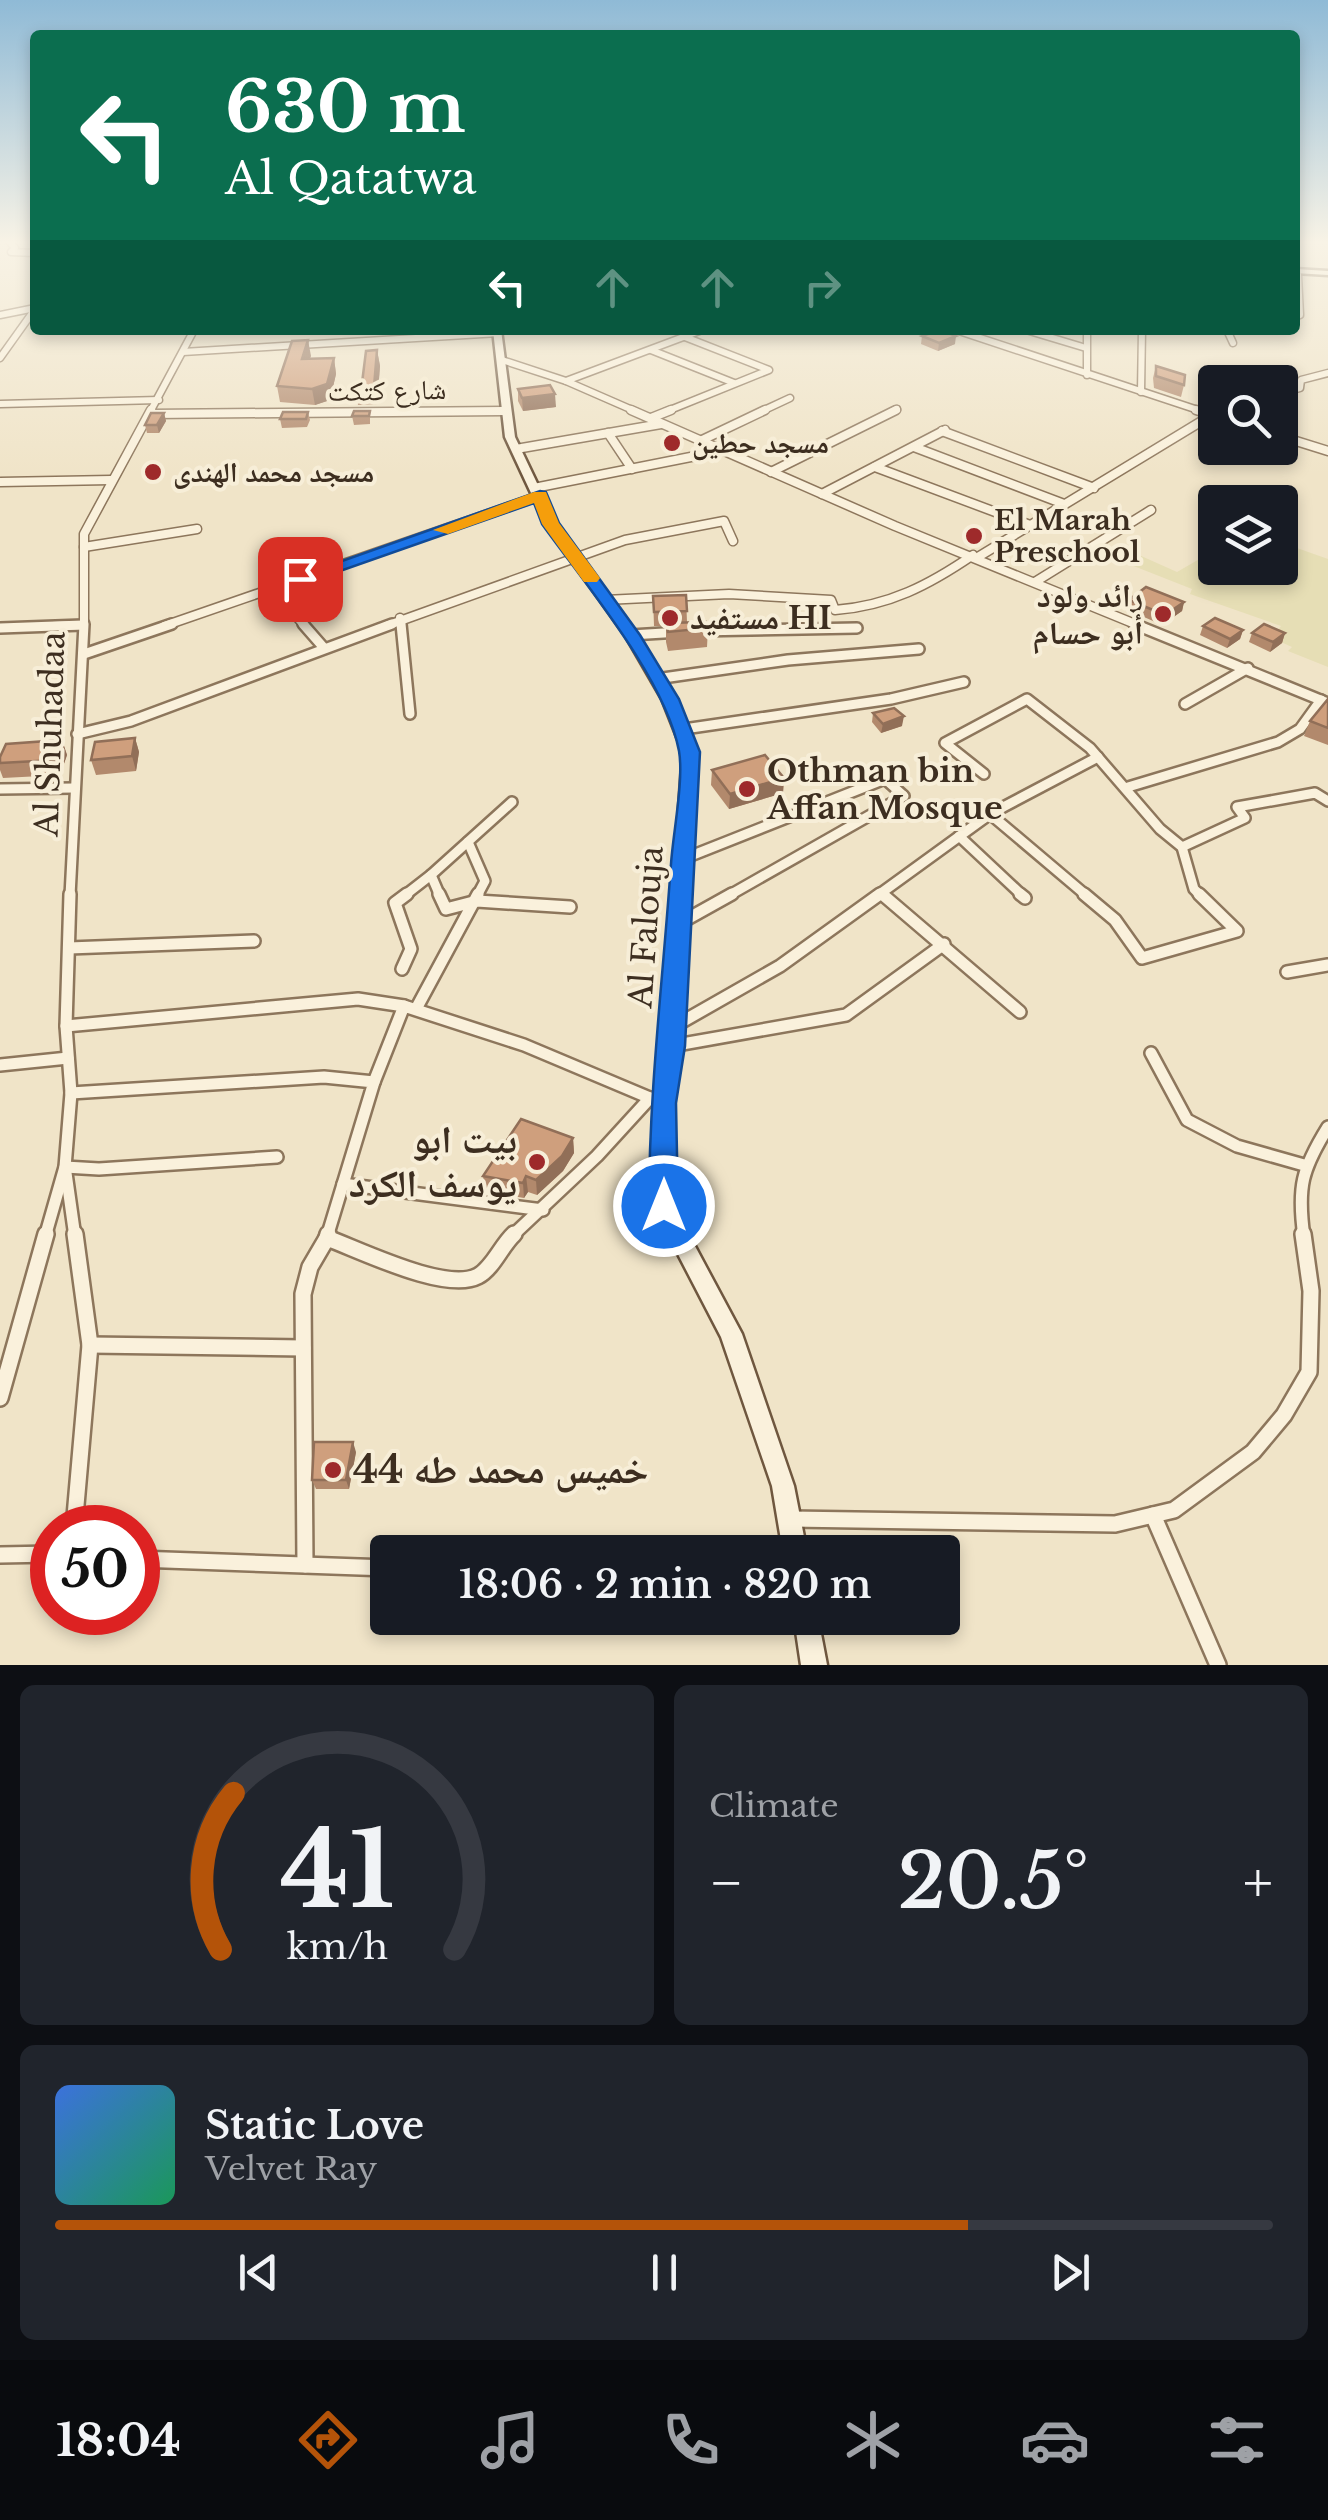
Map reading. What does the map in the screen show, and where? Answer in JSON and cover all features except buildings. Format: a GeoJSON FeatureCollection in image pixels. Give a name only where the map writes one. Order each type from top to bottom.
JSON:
{"type":"FeatureCollection","features":[{"type":"Feature","properties":{"kind":"main road","name":"Al Falouja"},"geometry":{"type":"LineString","coordinates":[[498,335],[504,411],[516,449],[551,524],[631,635],[656,678],[684,729],[690,752],[671,1046],[656,1100],[664,1206],[731,1334],[783,1486],[792,1535]]}},
{"type":"Feature","properties":{"kind":"main road"},"geometry":{"type":"LineString","coordinates":[[809,1635],[814,1665]]}},
{"type":"Feature","properties":{"kind":"street"},"geometry":{"type":"LineString","coordinates":[[0,358],[28,319]]}},
{"type":"Feature","properties":{"kind":"street","name":"Al Shuhadaa"},"geometry":{"type":"LineString","coordinates":[[64,1167],[71,1094],[66,1026],[74,788],[84,654],[84,534],[192,335]]}},
{"type":"Feature","properties":{"kind":"street"},"geometry":{"type":"LineString","coordinates":[[256,347],[257,335]]}},
{"type":"Feature","properties":{"kind":"street"},"geometry":{"type":"LineString","coordinates":[[183,352],[450,335]]}},
{"type":"Feature","properties":{"kind":"street"},"geometry":{"type":"LineString","coordinates":[[566,381],[689,335]]}},
{"type":"Feature","properties":{"kind":"street"},"geometry":{"type":"LineString","coordinates":[[971,335],[1198,410]]}},
{"type":"Feature","properties":{"kind":"street"},"geometry":{"type":"LineString","coordinates":[[1045,335],[1086,348]]}},
{"type":"Feature","properties":{"kind":"street"},"geometry":{"type":"LineString","coordinates":[[1087,335],[1087,375]]}},
{"type":"Feature","properties":{"kind":"street"},"geometry":{"type":"LineString","coordinates":[[1141,392],[1142,335]]}},
{"type":"Feature","properties":{"kind":"street"},"geometry":{"type":"LineString","coordinates":[[1229,335],[1232,342]]}},
{"type":"Feature","properties":{"kind":"street"},"geometry":{"type":"LineString","coordinates":[[651,418],[769,368],[684,337]]}},
{"type":"Feature","properties":{"kind":"street"},"geometry":{"type":"LineString","coordinates":[[651,350],[735,383]]}},
{"type":"Feature","properties":{"kind":"street"},"geometry":{"type":"LineString","coordinates":[[502,360],[566,381],[822,494],[1324,701],[1300,729],[1278,742],[1128,787]]}},
{"type":"Feature","properties":{"kind":"street"},"geometry":{"type":"LineString","coordinates":[[1298,388],[1302,380],[1328,373]]}},
{"type":"Feature","properties":{"kind":"street"},"geometry":{"type":"LineString","coordinates":[[700,441],[790,398]]}},
{"type":"Feature","properties":{"kind":"street"},"geometry":{"type":"LineString","coordinates":[[0,404],[158,400]]}},
{"type":"Feature","properties":{"kind":"street"},"geometry":{"type":"LineString","coordinates":[[771,472],[898,409]]}},
{"type":"Feature","properties":{"kind":"street","name":"شارع كتكت"},"geometry":{"type":"LineString","coordinates":[[151,414],[504,411]]}},
{"type":"Feature","properties":{"kind":"street"},"geometry":{"type":"LineString","coordinates":[[516,449],[662,424]]}},
{"type":"Feature","properties":{"kind":"street"},"geometry":{"type":"LineString","coordinates":[[605,600],[796,595],[830,600],[835,610],[872,609],[910,596],[1198,425]]}},
{"type":"Feature","properties":{"kind":"street"},"geometry":{"type":"LineString","coordinates":[[822,494],[945,430],[1094,488]]}},
{"type":"Feature","properties":{"kind":"street"},"geometry":{"type":"LineString","coordinates":[[608,433],[632,469]]}},
{"type":"Feature","properties":{"kind":"street"},"geometry":{"type":"LineString","coordinates":[[1298,442],[1328,451]]}},
{"type":"Feature","properties":{"kind":"street"},"geometry":{"type":"LineString","coordinates":[[914,447],[1064,504]]}},
{"type":"Feature","properties":{"kind":"street"},"geometry":{"type":"LineString","coordinates":[[84,654],[537,492],[722,451]]}},
{"type":"Feature","properties":{"kind":"street"},"geometry":{"type":"LineString","coordinates":[[875,468],[1030,525]]}},
{"type":"Feature","properties":{"kind":"street"},"geometry":{"type":"LineString","coordinates":[[0,482],[111,480]]}},
{"type":"Feature","properties":{"kind":"street"},"geometry":{"type":"LineString","coordinates":[[1035,582],[1151,510]]}},
{"type":"Feature","properties":{"kind":"street"},"geometry":{"type":"LineString","coordinates":[[77,734],[131,721],[400,618],[625,540],[724,521],[733,542]]}},
{"type":"Feature","properties":{"kind":"street"},"geometry":{"type":"LineString","coordinates":[[84,547],[197,530]]}},
{"type":"Feature","properties":{"kind":"street"},"geometry":{"type":"LineString","coordinates":[[272,589],[324,648]]}},
{"type":"Feature","properties":{"kind":"street"},"geometry":{"type":"LineString","coordinates":[[400,618],[410,714]]}},
{"type":"Feature","properties":{"kind":"street"},"geometry":{"type":"LineString","coordinates":[[0,628],[83,625]]}},
{"type":"Feature","properties":{"kind":"street"},"geometry":{"type":"LineString","coordinates":[[631,635],[857,628]]}},
{"type":"Feature","properties":{"kind":"street"},"geometry":{"type":"LineString","coordinates":[[656,678],[788,660],[920,649]]}},
{"type":"Feature","properties":{"kind":"street"},"geometry":{"type":"LineString","coordinates":[[1185,704],[1248,668]]}},
{"type":"Feature","properties":{"kind":"street"},"geometry":{"type":"LineString","coordinates":[[684,729],[890,699],[964,682]]}},
{"type":"Feature","properties":{"kind":"street"},"geometry":{"type":"LineString","coordinates":[[984,774],[945,743],[1027,699],[1128,787],[1160,829],[1182,847],[1194,890],[1237,931],[1142,958],[1115,920],[990,814]]}},
{"type":"Feature","properties":{"kind":"street"},"geometry":{"type":"LineString","coordinates":[[672,1028],[780,966],[1026,791],[1098,758]]}},
{"type":"Feature","properties":{"kind":"street"},"geometry":{"type":"LineString","coordinates":[[680,923],[904,796],[885,780],[683,858]]}},
{"type":"Feature","properties":{"kind":"street"},"geometry":{"type":"LineString","coordinates":[[0,789],[74,788]]}},
{"type":"Feature","properties":{"kind":"street"},"geometry":{"type":"LineString","coordinates":[[1182,847],[1245,818],[1237,807],[1315,793],[1328,801]]}},
{"type":"Feature","properties":{"kind":"street"},"geometry":{"type":"LineString","coordinates":[[402,969],[410,948],[395,903],[512,802]]}},
{"type":"Feature","properties":{"kind":"street"},"geometry":{"type":"LineString","coordinates":[[959,836],[1026,898]]}},
{"type":"Feature","properties":{"kind":"street"},"geometry":{"type":"LineString","coordinates":[[306,1565],[303,1294],[310,1267],[327,1238],[374,1082],[410,1007],[485,881],[468,842]]}},
{"type":"Feature","properties":{"kind":"street"},"geometry":{"type":"LineString","coordinates":[[431,875],[446,909],[477,900],[570,907]]}},
{"type":"Feature","properties":{"kind":"street"},"geometry":{"type":"LineString","coordinates":[[882,892],[1020,1012]]}},
{"type":"Feature","properties":{"kind":"street"},"geometry":{"type":"LineString","coordinates":[[69,948],[254,941]]}},
{"type":"Feature","properties":{"kind":"street"},"geometry":{"type":"LineString","coordinates":[[671,1046],[846,1015],[944,944]]}},
{"type":"Feature","properties":{"kind":"street"},"geometry":{"type":"LineString","coordinates":[[1286,972],[1328,965]]}},
{"type":"Feature","properties":{"kind":"street"},"geometry":{"type":"LineString","coordinates":[[66,1026],[358,998],[410,1007],[524,1044],[656,1100],[499,1248],[485,1272],[471,1279],[443,1277],[327,1238]]}},
{"type":"Feature","properties":{"kind":"street"},"geometry":{"type":"LineString","coordinates":[[1151,1053],[1186,1120],[1237,1146],[1304,1165]]}},
{"type":"Feature","properties":{"kind":"street"},"geometry":{"type":"LineString","coordinates":[[0,1065],[68,1058]]}},
{"type":"Feature","properties":{"kind":"street"},"geometry":{"type":"LineString","coordinates":[[71,1094],[324,1078],[374,1082]]}},
{"type":"Feature","properties":{"kind":"street"},"geometry":{"type":"LineString","coordinates":[[789,1519],[1116,1524],[1174,1510],[1252,1452],[1284,1415],[1309,1372],[1311,1291],[1299,1202],[1304,1165],[1328,1128]]}},
{"type":"Feature","properties":{"kind":"street"},"geometry":{"type":"LineString","coordinates":[[64,1167],[99,1169],[278,1157]]}},
{"type":"Feature","properties":{"kind":"street"},"geometry":{"type":"LineString","coordinates":[[64,1167],[90,1346],[76,1505]]}},
{"type":"Feature","properties":{"kind":"street"},"geometry":{"type":"LineString","coordinates":[[0,1398],[64,1167]]}},
{"type":"Feature","properties":{"kind":"street"},"geometry":{"type":"LineString","coordinates":[[342,1184],[543,1210]]}},
{"type":"Feature","properties":{"kind":"street"},"geometry":{"type":"LineString","coordinates":[[90,1346],[304,1348]]}},
{"type":"Feature","properties":{"kind":"street"},"geometry":{"type":"LineString","coordinates":[[1153,1515],[1218,1665]]}},
{"type":"Feature","properties":{"kind":"street"},"geometry":{"type":"LineString","coordinates":[[0,1555],[30,1554]]}},
{"type":"Feature","properties":{"kind":"street"},"geometry":{"type":"LineString","coordinates":[[160,1560],[370,1567]]}},
{"type":"Feature","properties":{"kind":"shaded area"},"geometry":{"type":"Polygon","coordinates":[[[1298,548],[1328,559],[1328,667],[1288,651],[1292,647],[1272,638],[1281,626],[1190,594],[1192,589],[1126,563],[1139,555],[1177,572],[1198,560],[1198,585],[1298,585],[1298,548]]]}},
{"type":"Feature","properties":{"kind":"slow traffic"},"geometry":{"type":"LineString","coordinates":[[442,530],[540,496],[551,524],[590,578]]}},
{"type":"Feature","properties":{"kind":"place","name":"مسجد حطين"},"geometry":{"type":"Point","coordinates":[672,443]}},
{"type":"Feature","properties":{"kind":"place","name":"مسجد محمد الهندى"},"geometry":{"type":"Point","coordinates":[153,472]}},
{"type":"Feature","properties":{"kind":"place","name":"El Marah Preschool"},"geometry":{"type":"Point","coordinates":[974,536]}},
{"type":"Feature","properties":{"kind":"place","name":"رائد ولود أبو حسام"},"geometry":{"type":"Point","coordinates":[1163,614]}},
{"type":"Feature","properties":{"kind":"place","name":"مستفيد HI"},"geometry":{"type":"Point","coordinates":[670,618]}},
{"type":"Feature","properties":{"kind":"place","name":"Othman bin Affan Mosque"},"geometry":{"type":"Point","coordinates":[747,789]}},
{"type":"Feature","properties":{"kind":"place","name":"بيت ابو يوسف الكرد"},"geometry":{"type":"Point","coordinates":[537,1162]}},
{"type":"Feature","properties":{"kind":"place","name":"خميس محمد طه 44"},"geometry":{"type":"Point","coordinates":[333,1470]}},
{"type":"Feature","properties":{"kind":"route"},"geometry":{"type":"LineString","coordinates":[[300,579],[540,496],[551,524],[631,635],[669,699],[690,752],[671,1046],[662,1103],[664,1206]]}}]}
